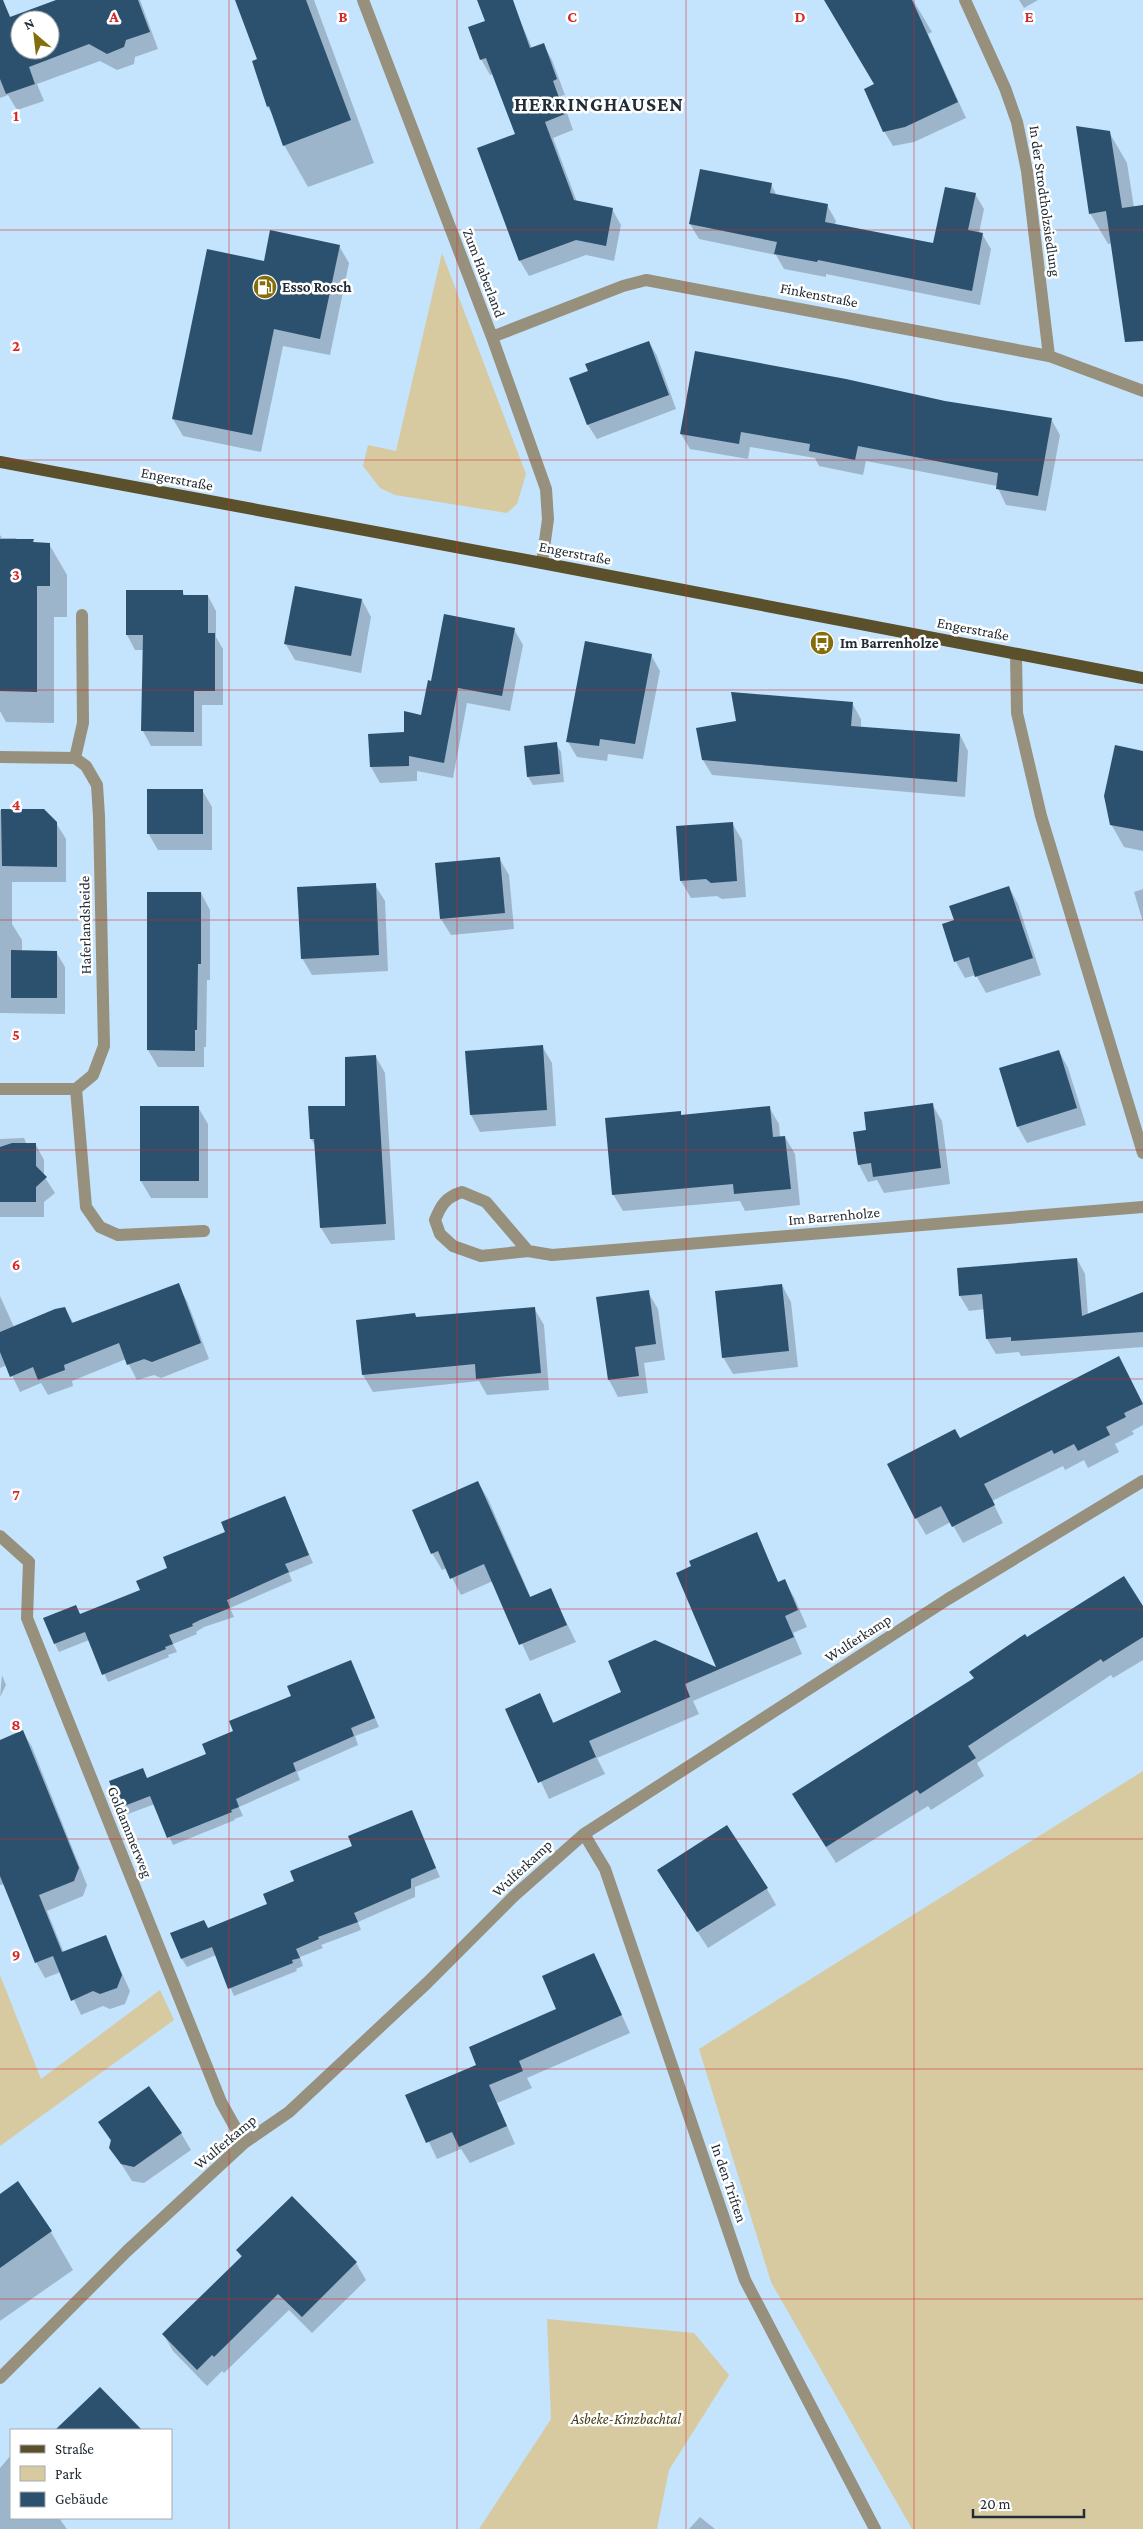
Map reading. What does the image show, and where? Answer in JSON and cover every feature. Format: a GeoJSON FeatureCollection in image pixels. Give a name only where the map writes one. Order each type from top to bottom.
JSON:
{"type":"FeatureCollection","features":[{"type":"Feature","properties":{"kind":"main road","name":"Engerstraße"},"geometry":{"type":"LineString","coordinates":[[0,462],[1143,678]]}},
{"type":"Feature","properties":{"kind":"street","name":"Zum Haberland"},"geometry":{"type":"LineString","coordinates":[[362,0],[492,337],[546,489],[548,519],[542,563]]}},
{"type":"Feature","properties":{"kind":"street","name":"In der Strodtholzsiedlung"},"geometry":{"type":"LineString","coordinates":[[965,0],[1005,88],[1017,122],[1027,171],[1049,356]]}},
{"type":"Feature","properties":{"kind":"street","name":"Finkenstraße"},"geometry":{"type":"LineString","coordinates":[[492,337],[622,286],[646,280],[1049,356],[1143,390]]}},
{"type":"Feature","properties":{"kind":"street"},"geometry":{"type":"LineString","coordinates":[[0,757],[75,758],[83,723],[82,615]]}},
{"type":"Feature","properties":{"kind":"street"},"geometry":{"type":"LineString","coordinates":[[1016,654],[1017,712],[1041,816],[1143,1153]]}},
{"type":"Feature","properties":{"kind":"street","name":"Haferlandsheide"},"geometry":{"type":"LineString","coordinates":[[75,758],[86,766],[97,785],[104,1046],[93,1075],[76,1089]]}},
{"type":"Feature","properties":{"kind":"street"},"geometry":{"type":"LineString","coordinates":[[0,1089],[76,1089],[86,1207],[100,1227],[118,1236],[204,1231]]}},
{"type":"Feature","properties":{"kind":"street","name":"Im Barrenholze"},"geometry":{"type":"LineString","coordinates":[[528,1251],[486,1202],[462,1192],[450,1196],[440,1206],[435,1220],[440,1234],[453,1246],[480,1256],[528,1251],[552,1255],[1143,1207]]}},
{"type":"Feature","properties":{"kind":"street","name":"Wulferkamp"},"geometry":{"type":"LineString","coordinates":[[0,2378],[127,2251],[244,2143],[289,2112],[427,1983],[514,1896],[584,1834],[948,1599],[1143,1481]]}},
{"type":"Feature","properties":{"kind":"street","name":"Goldammerweg"},"geometry":{"type":"LineString","coordinates":[[0,1536],[29,1562],[27,1618],[221,2102],[244,2143]]}},
{"type":"Feature","properties":{"kind":"street","name":"In den Triften"},"geometry":{"type":"LineString","coordinates":[[584,1834],[605,1869],[744,2280],[876,2529]]}},
{"type":"Feature","properties":{"kind":"green space"},"geometry":{"type":"Polygon","coordinates":[[[442,253],[526,474],[517,504],[507,513],[395,495],[380,488],[363,466],[368,445],[396,451],[442,253]]]}},
{"type":"Feature","properties":{"kind":"green space"},"geometry":{"type":"Polygon","coordinates":[[[1143,1771],[1143,2529],[912,2529],[771,2282],[699,2049],[1143,1771]]]}},
{"type":"Feature","properties":{"kind":"green space"},"geometry":{"type":"Polygon","coordinates":[[[0,1975],[41,2079],[160,1990],[174,2020],[0,2146],[0,1975]]]}},
{"type":"Feature","properties":{"kind":"green space","name":"Asbeke-Kinzbachtal"},"geometry":{"type":"Polygon","coordinates":[[[547,2319],[694,2333],[729,2375],[669,2470],[657,2529],[479,2529],[551,2419],[547,2319]]]}},
{"type":"Feature","properties":{"kind":"building"},"geometry":{"type":"Polygon","coordinates":[[[0,0],[3,0],[10,17],[10,60],[47,60],[29,67],[35,84],[6,94],[0,79],[0,0]]]}},
{"type":"Feature","properties":{"kind":"building"},"geometry":{"type":"Polygon","coordinates":[[[56,0],[138,0],[150,32],[126,40],[124,47],[107,54],[89,44],[60,55],[60,10],[29,10],[56,0]]]}},
{"type":"Feature","properties":{"kind":"building"},"geometry":{"type":"Polygon","coordinates":[[[235,0],[306,0],[351,120],[283,146],[269,106],[267,107],[252,61],[257,59],[235,0]]]}},
{"type":"Feature","properties":{"kind":"building"},"geometry":{"type":"Polygon","coordinates":[[[477,0],[513,0],[530,48],[544,43],[557,79],[553,81],[565,114],[545,122],[574,200],[613,208],[606,246],[576,240],[519,261],[477,148],[515,134],[486,58],[480,60],[468,27],[485,21],[477,0]]]}},
{"type":"Feature","properties":{"kind":"building"},"geometry":{"type":"Polygon","coordinates":[[[824,0],[912,0],[958,102],[905,127],[883,132],[864,89],[874,84],[824,0]]]}},
{"type":"Feature","properties":{"kind":"building"},"geometry":{"type":"Polygon","coordinates":[[[1076,126],[1110,131],[1122,208],[1143,205],[1143,341],[1125,342],[1106,211],[1089,214],[1076,126]]]}},
{"type":"Feature","properties":{"kind":"building"},"geometry":{"type":"Polygon","coordinates":[[[700,169],[772,183],[770,193],[828,204],[825,222],[933,243],[945,187],[976,193],[968,230],[983,233],[972,291],[818,260],[817,262],[774,254],[777,242],[689,224],[700,169]]]}},
{"type":"Feature","properties":{"kind":"building"},"geometry":{"type":"Polygon","coordinates":[[[270,230],[340,245],[320,339],[274,329],[252,435],[172,419],[207,249],[264,261],[270,230]]]}},
{"type":"Feature","properties":{"kind":"building"},"geometry":{"type":"Polygon","coordinates":[[[649,341],[669,395],[587,425],[569,378],[588,371],[585,364],[649,341]]]}},
{"type":"Feature","properties":{"kind":"building"},"geometry":{"type":"Polygon","coordinates":[[[695,351],[846,379],[945,401],[1052,418],[1038,496],[996,489],[998,473],[858,446],[855,460],[809,451],[810,444],[741,432],[739,444],[680,434],[695,351]]]}},
{"type":"Feature","properties":{"kind":"building"},"geometry":{"type":"Polygon","coordinates":[[[0,539],[34,539],[33,542],[50,543],[50,586],[37,586],[37,692],[0,691],[0,539]]]}},
{"type":"Feature","properties":{"kind":"building"},"geometry":{"type":"Polygon","coordinates":[[[295,586],[362,599],[351,656],[284,644],[295,586]]]}},
{"type":"Feature","properties":{"kind":"building"},"geometry":{"type":"Polygon","coordinates":[[[126,590],[183,590],[183,595],[208,595],[208,633],[215,633],[215,691],[194,691],[194,732],[141,731],[143,635],[126,635],[126,590]]]}},
{"type":"Feature","properties":{"kind":"building"},"geometry":{"type":"Polygon","coordinates":[[[444,614],[515,628],[502,696],[458,688],[444,763],[409,756],[409,766],[370,767],[368,734],[404,732],[404,711],[421,715],[428,680],[431,681],[444,614]]]}},
{"type":"Feature","properties":{"kind":"building"},"geometry":{"type":"Polygon","coordinates":[[[585,641],[652,654],[635,744],[600,739],[599,746],[566,742],[585,641]]]}},
{"type":"Feature","properties":{"kind":"building"},"geometry":{"type":"Polygon","coordinates":[[[731,692],[853,702],[851,726],[960,734],[957,782],[702,760],[696,728],[736,721],[731,692]]]}},
{"type":"Feature","properties":{"kind":"building"},"geometry":{"type":"Polygon","coordinates":[[[557,742],[560,774],[527,777],[524,746],[557,742]]]}},
{"type":"Feature","properties":{"kind":"building"},"geometry":{"type":"Polygon","coordinates":[[[1115,745],[1143,751],[1143,831],[1110,825],[1104,796],[1115,745]]]}},
{"type":"Feature","properties":{"kind":"building"},"geometry":{"type":"Polygon","coordinates":[[[147,789],[203,789],[203,834],[147,834],[147,789]]]}},
{"type":"Feature","properties":{"kind":"building"},"geometry":{"type":"Polygon","coordinates":[[[1,809],[44,809],[57,822],[57,867],[2,866],[1,809]]]}},
{"type":"Feature","properties":{"kind":"building"},"geometry":{"type":"Polygon","coordinates":[[[733,822],[737,881],[711,883],[706,879],[680,881],[676,826],[733,822]]]}},
{"type":"Feature","properties":{"kind":"building"},"geometry":{"type":"Polygon","coordinates":[[[500,857],[505,913],[440,919],[435,863],[500,857]]]}},
{"type":"Feature","properties":{"kind":"building"},"geometry":{"type":"Polygon","coordinates":[[[376,883],[379,955],[301,959],[297,887],[376,883]]]}},
{"type":"Feature","properties":{"kind":"building"},"geometry":{"type":"Polygon","coordinates":[[[1009,886],[1033,958],[975,977],[969,957],[954,962],[942,924],[954,920],[949,906],[1009,886]]]}},
{"type":"Feature","properties":{"kind":"building"},"geometry":{"type":"Polygon","coordinates":[[[147,892],[201,892],[201,964],[198,964],[195,1051],[147,1050],[147,892]]]}},
{"type":"Feature","properties":{"kind":"building"},"geometry":{"type":"Polygon","coordinates":[[[11,950],[57,951],[57,998],[11,998],[11,950]]]}},
{"type":"Feature","properties":{"kind":"building"},"geometry":{"type":"Polygon","coordinates":[[[543,1045],[547,1110],[470,1115],[465,1051],[543,1045]]]}},
{"type":"Feature","properties":{"kind":"building"},"geometry":{"type":"Polygon","coordinates":[[[1059,1050],[1077,1108],[1017,1127],[999,1068],[1059,1050]]]}},
{"type":"Feature","properties":{"kind":"building"},"geometry":{"type":"Polygon","coordinates":[[[376,1055],[386,1224],[320,1228],[314,1139],[310,1139],[308,1106],[345,1106],[345,1057],[376,1055]]]}},
{"type":"Feature","properties":{"kind":"building"},"geometry":{"type":"Polygon","coordinates":[[[933,1103],[941,1168],[873,1177],[871,1163],[858,1165],[853,1132],[866,1130],[864,1112],[933,1103]]]}},
{"type":"Feature","properties":{"kind":"building"},"geometry":{"type":"Polygon","coordinates":[[[140,1106],[199,1106],[199,1181],[140,1181],[140,1106]]]}},
{"type":"Feature","properties":{"kind":"building"},"geometry":{"type":"Polygon","coordinates":[[[770,1106],[773,1137],[785,1136],[791,1189],[734,1194],[733,1184],[612,1195],[605,1118],[681,1111],[681,1115],[770,1106]]]}},
{"type":"Feature","properties":{"kind":"building"},"geometry":{"type":"Polygon","coordinates":[[[12,1143],[36,1143],[36,1166],[47,1177],[36,1187],[36,1202],[0,1202],[0,1147],[12,1143]]]}},
{"type":"Feature","properties":{"kind":"building"},"geometry":{"type":"Polygon","coordinates":[[[1077,1258],[1082,1316],[1143,1292],[1143,1332],[1011,1341],[1011,1337],[986,1339],[982,1294],[959,1296],[957,1268],[1077,1258]]]}},
{"type":"Feature","properties":{"kind":"building"},"geometry":{"type":"Polygon","coordinates":[[[179,1283],[201,1343],[152,1362],[144,1359],[127,1365],[119,1343],[64,1365],[65,1370],[38,1380],[33,1367],[10,1377],[0,1352],[0,1332],[55,1309],[65,1307],[72,1323],[179,1283]]]}},
{"type":"Feature","properties":{"kind":"building"},"geometry":{"type":"Polygon","coordinates":[[[782,1284],[789,1351],[722,1358],[715,1291],[782,1284]]]}},
{"type":"Feature","properties":{"kind":"building"},"geometry":{"type":"Polygon","coordinates":[[[649,1290],[656,1344],[635,1347],[639,1376],[608,1380],[596,1297],[649,1290]]]}},
{"type":"Feature","properties":{"kind":"building"},"geometry":{"type":"Polygon","coordinates":[[[535,1307],[541,1373],[476,1379],[475,1364],[362,1375],[356,1320],[415,1313],[416,1317],[535,1307]]]}},
{"type":"Feature","properties":{"kind":"building"},"geometry":{"type":"Polygon","coordinates":[[[1119,1356],[1143,1404],[1124,1413],[1126,1417],[1106,1427],[1110,1435],[1078,1451],[1074,1444],[1054,1454],[1052,1450],[984,1484],[995,1505],[952,1527],[941,1506],[915,1519],[887,1464],[955,1429],[960,1438],[1119,1356]]]}},
{"type":"Feature","properties":{"kind":"building"},"geometry":{"type":"Polygon","coordinates":[[[478,1481],[530,1597],[551,1588],[567,1625],[519,1645],[484,1564],[450,1579],[438,1551],[431,1554],[412,1510],[478,1481]]]}},
{"type":"Feature","properties":{"kind":"building"},"geometry":{"type":"Polygon","coordinates":[[[285,1496],[309,1555],[285,1564],[289,1572],[227,1600],[230,1608],[169,1635],[173,1644],[165,1647],[166,1649],[102,1675],[85,1632],[54,1644],[43,1618],[76,1605],[80,1614],[140,1590],[136,1581],[167,1568],[163,1557],[225,1532],[221,1522],[285,1496]]]}},
{"type":"Feature","properties":{"kind":"building"},"geometry":{"type":"Polygon","coordinates":[[[757,1532],[778,1582],[785,1579],[798,1610],[785,1616],[794,1637],[685,1684],[690,1697],[589,1741],[596,1757],[538,1783],[505,1709],[540,1693],[553,1723],[621,1692],[608,1661],[655,1640],[716,1667],[676,1573],[691,1566],[689,1561],[757,1532]]]}},
{"type":"Feature","properties":{"kind":"building"},"geometry":{"type":"Polygon","coordinates":[[[1124,1576],[1143,1606],[1143,1637],[1103,1662],[1101,1659],[968,1746],[976,1758],[920,1794],[917,1790],[826,1847],[792,1794],[974,1678],[969,1672],[1025,1634],[1027,1637],[1124,1576]]]}},
{"type":"Feature","properties":{"kind":"building"},"geometry":{"type":"Polygon","coordinates":[[[351,1660],[375,1718],[351,1728],[354,1736],[293,1763],[296,1771],[236,1799],[239,1807],[231,1810],[232,1812],[167,1838],[150,1796],[119,1808],[109,1781],[143,1768],[147,1778],[206,1754],[202,1744],[233,1731],[229,1721],[291,1696],[287,1686],[351,1660]]]}},
{"type":"Feature","properties":{"kind":"building"},"geometry":{"type":"Polygon","coordinates":[[[23,1730],[79,1868],[74,1881],[39,1895],[62,1952],[106,1935],[122,1975],[117,1988],[100,1994],[93,1991],[71,2001],[53,1956],[35,1963],[0,1876],[0,1740],[23,1730]]]}},
{"type":"Feature","properties":{"kind":"building"},"geometry":{"type":"Polygon","coordinates":[[[412,1810],[436,1868],[411,1879],[411,1888],[354,1913],[358,1922],[318,1937],[319,1939],[296,1949],[300,1958],[292,1960],[293,1963],[228,1989],[212,1947],[181,1959],[170,1933],[204,1920],[208,1928],[267,1904],[263,1894],[294,1881],[290,1871],[352,1846],[348,1836],[412,1810]]]}},
{"type":"Feature","properties":{"kind":"building"},"geometry":{"type":"Polygon","coordinates":[[[727,1825],[768,1888],[697,1932],[657,1870],[727,1825]]]}},
{"type":"Feature","properties":{"kind":"building"},"geometry":{"type":"Polygon","coordinates":[[[594,1953],[622,2015],[519,2061],[523,2071],[489,2085],[507,2126],[459,2147],[452,2132],[426,2143],[405,2095],[476,2065],[469,2047],[556,2009],[542,1976],[594,1953]]]}},
{"type":"Feature","properties":{"kind":"building"},"geometry":{"type":"Polygon","coordinates":[[[149,2086],[182,2133],[134,2167],[121,2164],[109,2148],[111,2140],[98,2122],[149,2086]]]}},
{"type":"Feature","properties":{"kind":"building"},"geometry":{"type":"Polygon","coordinates":[[[18,2181],[52,2231],[0,2268],[0,2194],[18,2181]]]}},
{"type":"Feature","properties":{"kind":"building"},"geometry":{"type":"Polygon","coordinates":[[[292,2196],[357,2262],[302,2317],[278,2294],[214,2357],[212,2355],[197,2370],[162,2334],[242,2256],[236,2250],[292,2196]]]}},
{"type":"Feature","properties":{"kind":"building"},"geometry":{"type":"Polygon","coordinates":[[[100,2387],[141,2429],[56,2429],[100,2387]]]}},
{"type":"Feature","properties":{"kind":"place","name":"Esso Rosch"},"geometry":{"type":"Point","coordinates":[265,287]}},
{"type":"Feature","properties":{"kind":"place","name":"Im Barrenholze"},"geometry":{"type":"Point","coordinates":[822,643]}},
{"type":"Feature","properties":{"kind":"district","name":"HERRINGHAUSEN"},"geometry":{"type":"Point","coordinates":[599,104]}}]}
